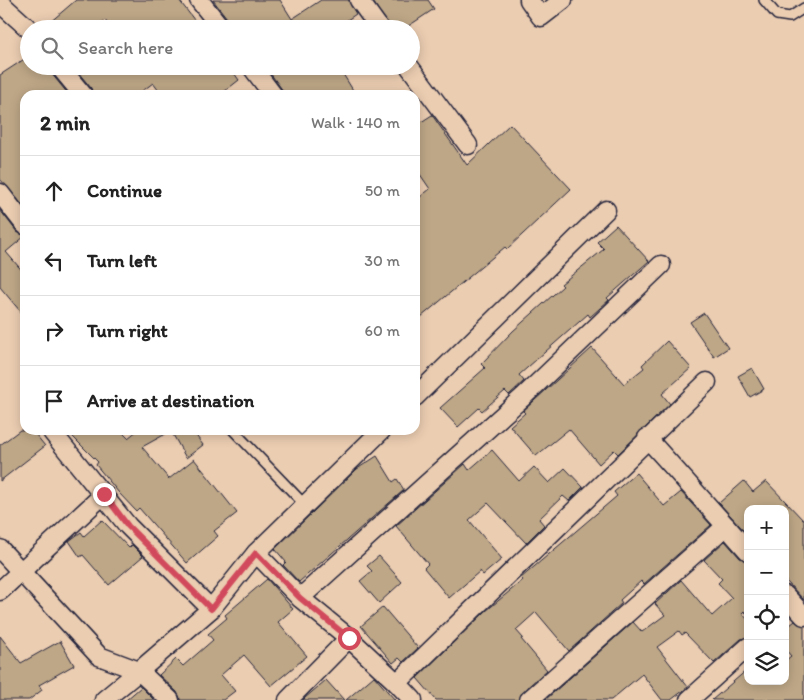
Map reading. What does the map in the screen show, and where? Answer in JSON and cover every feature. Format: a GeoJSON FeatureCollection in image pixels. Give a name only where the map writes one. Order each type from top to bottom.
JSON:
{"type":"FeatureCollection","features":[{"type":"Feature","properties":{"kind":"street"},"geometry":{"type":"LineString","coordinates":[[199,0],[215,20]]}},
{"type":"Feature","properties":{"kind":"street"},"geometry":{"type":"LineString","coordinates":[[358,0],[373,20]]}},
{"type":"Feature","properties":{"kind":"street"},"geometry":{"type":"LineString","coordinates":[[529,0],[541,17],[564,0]]}},
{"type":"Feature","properties":{"kind":"street"},"geometry":{"type":"LineString","coordinates":[[0,3],[20,21]]}},
{"type":"Feature","properties":{"kind":"street"},"geometry":{"type":"LineString","coordinates":[[66,75],[79,90]]}},
{"type":"Feature","properties":{"kind":"street"},"geometry":{"type":"LineString","coordinates":[[258,75],[270,90]]}},
{"type":"Feature","properties":{"kind":"street"},"geometry":{"type":"LineString","coordinates":[[415,75],[468,145]]}},
{"type":"Feature","properties":{"kind":"street"},"geometry":{"type":"LineString","coordinates":[[0,193],[20,219]]}},
{"type":"Feature","properties":{"kind":"street"},"geometry":{"type":"LineString","coordinates":[[420,393],[606,210]]}},
{"type":"Feature","properties":{"kind":"street"},"geometry":{"type":"LineString","coordinates":[[300,598],[523,397],[661,265]]}},
{"type":"Feature","properties":{"kind":"street"},"geometry":{"type":"LineString","coordinates":[[397,683],[647,438],[707,382]]}},
{"type":"Feature","properties":{"kind":"street"},"geometry":{"type":"LineString","coordinates":[[55,435],[128,526],[211,609]]}},
{"type":"Feature","properties":{"kind":"street"},"geometry":{"type":"LineString","coordinates":[[104,700],[211,609],[256,553],[376,435]]}},
{"type":"Feature","properties":{"kind":"street"},"geometry":{"type":"LineString","coordinates":[[647,438],[747,550]]}},
{"type":"Feature","properties":{"kind":"street"},"geometry":{"type":"LineString","coordinates":[[0,591],[104,494]]}},
{"type":"Feature","properties":{"kind":"street"},"geometry":{"type":"LineString","coordinates":[[529,700],[726,526]]}},
{"type":"Feature","properties":{"kind":"street"},"geometry":{"type":"LineString","coordinates":[[0,549],[99,656],[139,671],[170,700]]}},
{"type":"Feature","properties":{"kind":"street"},"geometry":{"type":"LineString","coordinates":[[256,553],[300,598],[349,638],[414,700]]}},
{"type":"Feature","properties":{"kind":"street"},"geometry":{"type":"LineString","coordinates":[[288,700],[349,638]]}},
{"type":"Feature","properties":{"kind":"street"},"geometry":{"type":"LineString","coordinates":[[689,700],[744,651]]}},
{"type":"Feature","properties":{"kind":"lane"},"geometry":{"type":"LineString","coordinates":[[764,0],[777,15],[790,18],[804,8]]}},
{"type":"Feature","properties":{"kind":"lane"},"geometry":{"type":"LineString","coordinates":[[238,435],[305,505]]}},
{"type":"Feature","properties":{"kind":"building"},"geometry":{"type":"Polygon","coordinates":[[[76,0],[179,0],[194,20],[105,20],[53,20],[76,0]]]}},
{"type":"Feature","properties":{"kind":"building"},"geometry":{"type":"Polygon","coordinates":[[[213,0],[280,0],[292,19],[321,0],[349,0],[356,14],[347,20],[228,20],[213,0]]]}},
{"type":"Feature","properties":{"kind":"building"},"geometry":{"type":"Polygon","coordinates":[[[372,0],[428,0],[434,9],[418,20],[384,20],[372,0]]]}},
{"type":"Feature","properties":{"kind":"building"},"geometry":{"type":"Polygon","coordinates":[[[20,62],[20,75],[53,75],[65,90],[20,90],[20,202],[0,179],[0,75],[20,62]]]}},
{"type":"Feature","properties":{"kind":"building"},"geometry":{"type":"Polygon","coordinates":[[[80,75],[235,75],[239,80],[226,90],[158,90],[153,83],[144,90],[92,90],[80,75]]]}},
{"type":"Feature","properties":{"kind":"building"},"geometry":{"type":"Polygon","coordinates":[[[272,75],[344,75],[353,90],[282,90],[272,75]]]}},
{"type":"Feature","properties":{"kind":"building"},"geometry":{"type":"Polygon","coordinates":[[[432,115],[467,165],[510,124],[571,189],[507,249],[505,247],[420,318],[420,197],[430,189],[420,174],[420,123],[432,115]]]}},
{"type":"Feature","properties":{"kind":"building"},"geometry":{"type":"Polygon","coordinates":[[[0,210],[20,234],[20,240],[6,252],[20,268],[20,311],[0,287],[0,210]]]}},
{"type":"Feature","properties":{"kind":"building"},"geometry":{"type":"Polygon","coordinates":[[[616,225],[649,261],[607,298],[609,300],[590,317],[588,314],[519,375],[524,381],[509,395],[505,391],[482,411],[479,408],[458,427],[440,408],[485,368],[481,364],[513,331],[563,286],[561,284],[604,249],[597,242],[616,225]]]}},
{"type":"Feature","properties":{"kind":"building"},"geometry":{"type":"Polygon","coordinates":[[[704,313],[728,348],[714,357],[690,322],[704,313]]]}},
{"type":"Feature","properties":{"kind":"building"},"geometry":{"type":"Polygon","coordinates":[[[667,341],[691,368],[662,394],[670,404],[618,454],[614,450],[599,464],[569,429],[536,456],[510,426],[525,413],[523,411],[592,348],[624,384],[644,368],[642,365],[667,341]]]}},
{"type":"Feature","properties":{"kind":"building"},"geometry":{"type":"Polygon","coordinates":[[[752,368],[764,389],[750,397],[738,376],[752,368]]]}},
{"type":"Feature","properties":{"kind":"building"},"geometry":{"type":"Polygon","coordinates":[[[20,430],[20,435],[36,435],[45,446],[0,481],[0,445],[20,430]]]}},
{"type":"Feature","properties":{"kind":"building"},"geometry":{"type":"Polygon","coordinates":[[[71,435],[125,435],[128,438],[132,435],[164,435],[142,447],[169,479],[194,459],[237,513],[214,531],[218,536],[187,563],[139,508],[136,511],[119,493],[96,465],[98,462],[71,435]]]}},
{"type":"Feature","properties":{"kind":"building"},"geometry":{"type":"Polygon","coordinates":[[[173,435],[196,435],[203,445],[186,458],[173,435]]]}},
{"type":"Feature","properties":{"kind":"building"},"geometry":{"type":"Polygon","coordinates":[[[492,450],[519,481],[534,467],[549,483],[565,468],[583,487],[569,501],[563,496],[539,519],[544,525],[526,543],[488,503],[469,520],[502,559],[483,575],[480,571],[449,598],[424,568],[428,564],[396,526],[465,464],[469,470],[492,450]]]}},
{"type":"Feature","properties":{"kind":"building"},"geometry":{"type":"Polygon","coordinates":[[[377,456],[393,482],[397,479],[404,490],[299,582],[283,565],[286,562],[275,549],[357,469],[377,456]]]}},
{"type":"Feature","properties":{"kind":"building"},"geometry":{"type":"Polygon","coordinates":[[[636,473],[664,506],[681,492],[711,525],[644,584],[641,581],[620,600],[622,603],[569,651],[536,612],[516,630],[523,638],[521,639],[547,670],[522,692],[519,700],[436,700],[417,678],[486,611],[523,580],[521,578],[617,496],[614,492],[636,473]]]}},
{"type":"Feature","properties":{"kind":"building"},"geometry":{"type":"Polygon","coordinates":[[[744,481],[753,492],[766,481],[789,505],[744,505],[744,531],[719,503],[744,481]]]}},
{"type":"Feature","properties":{"kind":"building"},"geometry":{"type":"Polygon","coordinates":[[[789,505],[804,521],[804,600],[789,584],[789,505]]]}},
{"type":"Feature","properties":{"kind":"building"},"geometry":{"type":"Polygon","coordinates":[[[102,520],[129,548],[132,545],[143,556],[109,585],[83,555],[80,557],[69,541],[81,532],[84,536],[102,520]]]}},
{"type":"Feature","properties":{"kind":"building"},"geometry":{"type":"Polygon","coordinates":[[[725,541],[740,558],[744,560],[744,611],[742,613],[744,615],[744,638],[714,663],[685,633],[682,635],[679,631],[657,647],[688,687],[671,700],[662,700],[642,674],[611,700],[545,700],[633,622],[642,632],[665,615],[655,604],[681,580],[712,616],[732,598],[718,583],[722,579],[704,560],[725,541]]]}},
{"type":"Feature","properties":{"kind":"building"},"geometry":{"type":"Polygon","coordinates":[[[379,556],[402,582],[379,603],[360,581],[372,571],[367,566],[379,556]]]}},
{"type":"Feature","properties":{"kind":"building"},"geometry":{"type":"Polygon","coordinates":[[[267,579],[293,609],[278,622],[307,656],[271,686],[244,655],[221,675],[235,691],[223,700],[180,700],[177,692],[159,675],[176,659],[183,666],[213,640],[208,634],[227,618],[225,615],[267,579]]]}},
{"type":"Feature","properties":{"kind":"building"},"geometry":{"type":"Polygon","coordinates":[[[383,607],[418,648],[403,662],[399,658],[393,663],[361,626],[383,607]]]}},
{"type":"Feature","properties":{"kind":"building"},"geometry":{"type":"Polygon","coordinates":[[[795,621],[804,626],[804,700],[712,700],[744,672],[744,685],[789,685],[789,658],[791,656],[789,654],[789,626],[795,621]]]}},
{"type":"Feature","properties":{"kind":"building"},"geometry":{"type":"Polygon","coordinates":[[[0,636],[21,663],[60,641],[74,665],[39,685],[42,690],[29,700],[0,700],[0,636]]]}},
{"type":"Feature","properties":{"kind":"building"},"geometry":{"type":"Polygon","coordinates":[[[374,676],[395,700],[346,700],[374,676]]]}},
{"type":"Feature","properties":{"kind":"building"},"geometry":{"type":"Polygon","coordinates":[[[326,680],[344,700],[303,700],[305,698],[326,680]]]}},
{"type":"Feature","properties":{"kind":"building"},"geometry":{"type":"Polygon","coordinates":[[[141,687],[154,700],[126,700],[141,687]]]}},
{"type":"Feature","properties":{"kind":"route"},"geometry":{"type":"LineString","coordinates":[[104,494],[128,526],[211,609],[256,553],[300,598],[349,638]]}}]}
